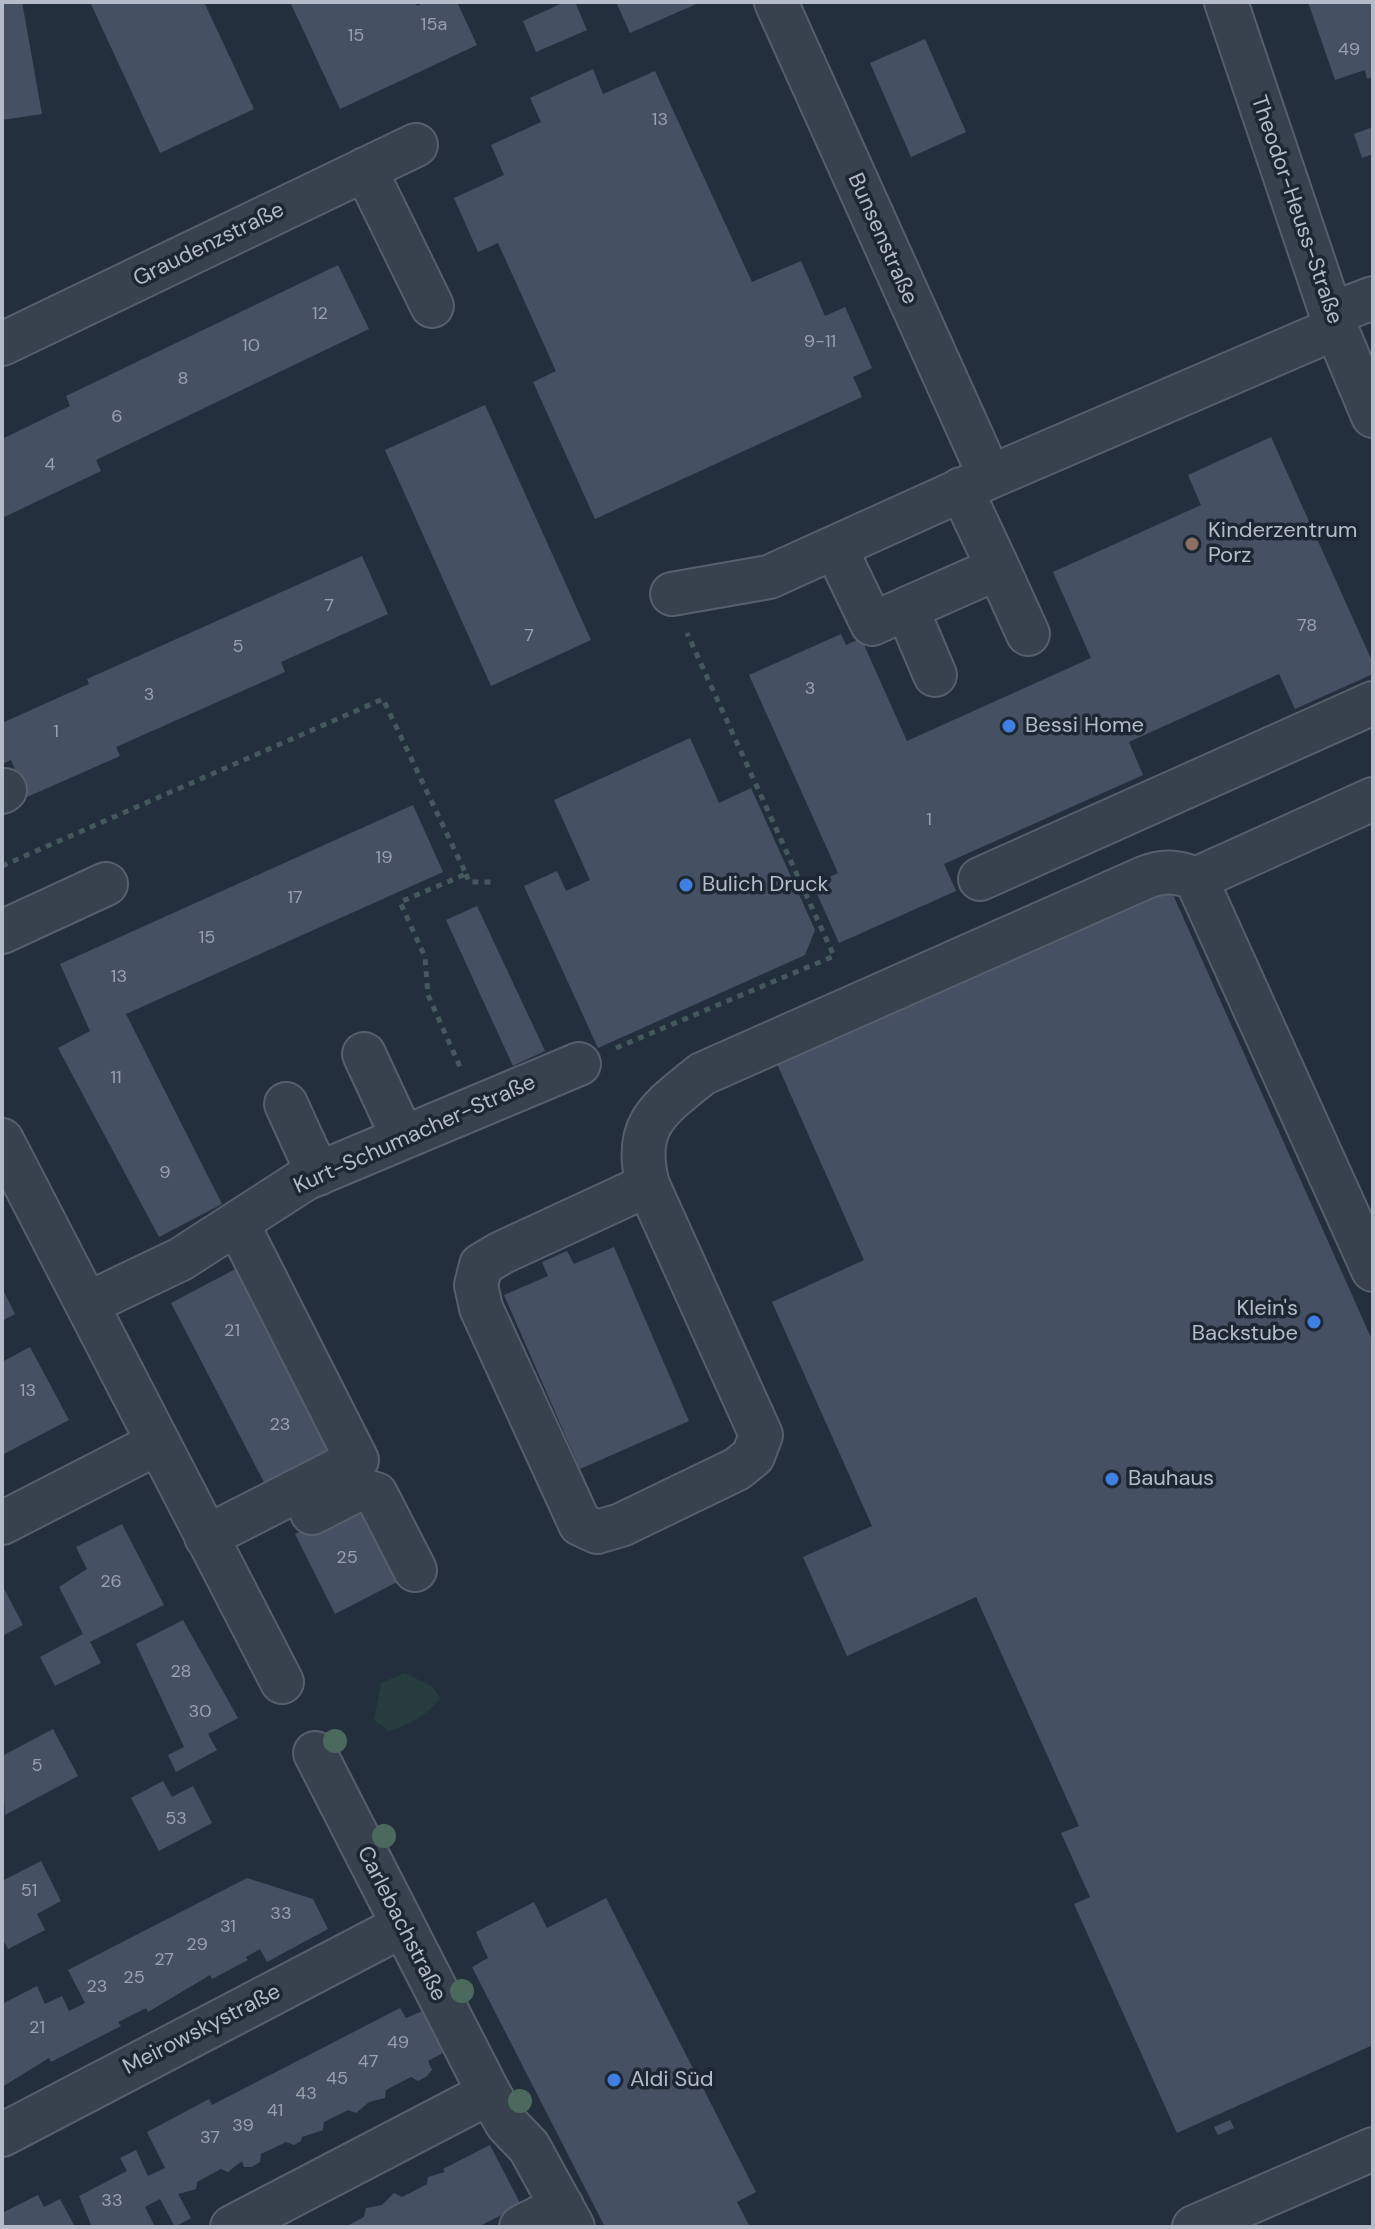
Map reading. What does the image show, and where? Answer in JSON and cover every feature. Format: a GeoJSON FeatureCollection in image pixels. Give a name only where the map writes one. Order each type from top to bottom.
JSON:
{"type":"FeatureCollection","features":[{"type":"Feature","properties":{"kind":"street","name":"Bunsenstraße"},"geometry":{"type":"LineString","coordinates":[[776,2],[976,483],[998,568],[1028,634]]}},
{"type":"Feature","properties":{"kind":"street","name":"Theodor-Heuss-Straße"},"geometry":{"type":"LineString","coordinates":[[1226,2],[1333,321],[1373,416]]}},
{"type":"Feature","properties":{"kind":"street","name":"Graudenzstraße"},"geometry":{"type":"LineString","coordinates":[[2,344],[416,145]]}},
{"type":"Feature","properties":{"kind":"street"},"geometry":{"type":"LineString","coordinates":[[365,169],[432,306]]}},
{"type":"Feature","properties":{"kind":"street"},"geometry":{"type":"LineString","coordinates":[[672,594],[769,577],[1333,321],[1373,298]]}},
{"type":"Feature","properties":{"kind":"street"},"geometry":{"type":"LineString","coordinates":[[835,547],[872,624],[998,568]]}},
{"type":"Feature","properties":{"kind":"street"},"geometry":{"type":"LineString","coordinates":[[907,609],[935,675]]}},
{"type":"Feature","properties":{"kind":"street"},"geometry":{"type":"LineString","coordinates":[[980,879],[1373,703]]}},
{"type":"Feature","properties":{"kind":"street"},"geometry":{"type":"LineString","coordinates":[[1196,879],[1373,799]]}},
{"type":"Feature","properties":{"kind":"street"},"geometry":{"type":"LineString","coordinates":[[648,1185],[501,1253],[481,1265],[476,1285],[481,1308],[580,1524],[597,1532],[621,1525],[737,1469],[753,1456],[761,1435],[648,1185],[640,1156],[645,1133],[657,1111],[702,1074],[1158,872],[1178,872],[1196,879],[1373,1270]]}},
{"type":"Feature","properties":{"kind":"street"},"geometry":{"type":"LineString","coordinates":[[2,932],[106,884]]}},
{"type":"Feature","properties":{"kind":"street"},"geometry":{"type":"LineString","coordinates":[[364,1054],[403,1138]]}},
{"type":"Feature","properties":{"kind":"street","name":"Kurt-Schumacher-Straße"},"geometry":{"type":"LineString","coordinates":[[87,1304],[181,1259],[318,1174],[579,1064]]}},
{"type":"Feature","properties":{"kind":"street"},"geometry":{"type":"LineString","coordinates":[[286,1104],[318,1174]]}},
{"type":"Feature","properties":{"kind":"street"},"geometry":{"type":"LineString","coordinates":[[2,1140],[282,1682]]}},
{"type":"Feature","properties":{"kind":"street"},"geometry":{"type":"LineString","coordinates":[[212,1549],[357,1460],[237,1223]]}},
{"type":"Feature","properties":{"kind":"street"},"geometry":{"type":"LineString","coordinates":[[2,1523],[158,1443]]}},
{"type":"Feature","properties":{"kind":"street"},"geometry":{"type":"LineString","coordinates":[[212,1549],[359,1489],[376,1494],[415,1570]]}},
{"type":"Feature","properties":{"kind":"street","name":"Carlebachstraße"},"geometry":{"type":"LineString","coordinates":[[315,1753],[489,2093],[507,2124],[529,2147],[568,2216]]}},
{"type":"Feature","properties":{"kind":"street","name":"Meirowskystraße"},"geometry":{"type":"LineString","coordinates":[[2,2135],[402,1926]]}},
{"type":"Feature","properties":{"kind":"street"},"geometry":{"type":"LineString","coordinates":[[232,2227],[489,2093]]}},
{"type":"Feature","properties":{"kind":"street"},"geometry":{"type":"LineString","coordinates":[[1194,2227],[1373,2149]]}},
{"type":"Feature","properties":{"kind":"street"},"geometry":{"type":"LineString","coordinates":[[521,2227],[568,2216]]}},
{"type":"Feature","properties":{"kind":"path"},"geometry":{"type":"LineString","coordinates":[[579,1064],[834,956],[689,638],[672,594]]}},
{"type":"Feature","properties":{"kind":"path"},"geometry":{"type":"LineString","coordinates":[[2,866],[383,699],[469,882],[495,882]]}},
{"type":"Feature","properties":{"kind":"path"},"geometry":{"type":"LineString","coordinates":[[466,874],[400,902],[425,957],[428,995],[478,1106]]}},
{"type":"Feature","properties":{"kind":"green space"},"geometry":{"type":"Polygon","coordinates":[[[405,1673],[433,1687],[440,1698],[417,1719],[389,1731],[374,1720],[381,1683],[405,1673]]]}},
{"type":"Feature","properties":{"kind":"building"},"geometry":{"type":"Polygon","coordinates":[[[2,2],[22,2],[42,114],[2,120],[2,2]]]}},
{"type":"Feature","properties":{"kind":"building"},"geometry":{"type":"Polygon","coordinates":[[[90,2],[204,2],[254,109],[160,153],[90,2]]]}},
{"type":"Feature","properties":{"kind":"building"},"geometry":{"type":"Polygon","coordinates":[[[290,2],[415,2],[417,6],[425,2],[457,2],[477,45],[340,109],[290,2]]]}},
{"type":"Feature","properties":{"kind":"building"},"geometry":{"type":"Polygon","coordinates":[[[565,2],[575,2],[587,30],[536,52],[523,21],[565,2]]]}},
{"type":"Feature","properties":{"kind":"building"},"geometry":{"type":"Polygon","coordinates":[[[616,2],[701,2],[630,33],[616,2]]]}},
{"type":"Feature","properties":{"kind":"building"},"geometry":{"type":"Polygon","coordinates":[[[1308,2],[1373,2],[1373,77],[1367,79],[1365,70],[1335,80],[1308,2]]]}},
{"type":"Feature","properties":{"kind":"building"},"geometry":{"type":"Polygon","coordinates":[[[925,39],[966,132],[911,157],[870,63],[925,39]]]}},
{"type":"Feature","properties":{"kind":"building"},"geometry":{"type":"Polygon","coordinates":[[[593,69],[603,94],[655,71],[752,282],[801,261],[825,316],[845,307],[872,368],[853,377],[862,397],[595,519],[533,382],[556,371],[498,243],[478,252],[454,198],[504,175],[491,145],[541,122],[530,98],[593,69]]]}},
{"type":"Feature","properties":{"kind":"building"},"geometry":{"type":"Polygon","coordinates":[[[1373,127],[1373,154],[1362,158],[1354,134],[1373,127]]]}},
{"type":"Feature","properties":{"kind":"building"},"geometry":{"type":"Polygon","coordinates":[[[338,265],[369,329],[96,460],[101,471],[2,518],[2,439],[70,406],[66,396],[338,265]]]}},
{"type":"Feature","properties":{"kind":"building"},"geometry":{"type":"Polygon","coordinates":[[[485,405],[591,640],[491,686],[385,450],[485,405]]]}},
{"type":"Feature","properties":{"kind":"building"},"geometry":{"type":"Polygon","coordinates":[[[1271,437],[1373,663],[1373,674],[1295,709],[1279,674],[1129,742],[1143,775],[944,864],[956,891],[839,943],[813,885],[838,873],[749,675],[841,634],[846,645],[861,638],[907,741],[1091,658],[1053,572],[1201,505],[1188,475],[1271,437]]]}},
{"type":"Feature","properties":{"kind":"building"},"geometry":{"type":"Polygon","coordinates":[[[362,556],[388,614],[281,662],[285,672],[116,747],[120,756],[27,797],[11,760],[2,764],[2,723],[89,684],[87,679],[362,556]]]}},
{"type":"Feature","properties":{"kind":"building","name":"Bulich Druck"},"geometry":{"type":"Polygon","coordinates":[[[690,738],[719,803],[751,788],[815,930],[805,955],[598,1048],[524,886],[557,871],[566,891],[590,880],[554,800],[690,738]]]}},
{"type":"Feature","properties":{"kind":"building"},"geometry":{"type":"Polygon","coordinates":[[[413,805],[443,872],[126,1014],[222,1204],[159,1237],[58,1048],[90,1031],[60,964],[413,805]]]}},
{"type":"Feature","properties":{"kind":"building","name":"Bauhaus"},"geometry":{"type":"Polygon","coordinates":[[[1170,888],[1373,1342],[1373,2045],[1177,2133],[1074,1904],[1090,1897],[1061,1833],[1079,1826],[976,1597],[847,1656],[803,1557],[872,1526],[772,1302],[864,1260],[777,1064],[1170,888]]]}},
{"type":"Feature","properties":{"kind":"building"},"geometry":{"type":"Polygon","coordinates":[[[477,906],[545,1051],[513,1066],[446,920],[477,906]]]}},
{"type":"Feature","properties":{"kind":"building"},"geometry":{"type":"Polygon","coordinates":[[[614,1247],[689,1421],[580,1469],[504,1295],[548,1276],[542,1262],[567,1251],[574,1264],[614,1247]]]}},
{"type":"Feature","properties":{"kind":"building"},"geometry":{"type":"Polygon","coordinates":[[[243,1265],[341,1452],[268,1490],[171,1303],[243,1265]]]}},
{"type":"Feature","properties":{"kind":"building"},"geometry":{"type":"Polygon","coordinates":[[[2,1288],[15,1314],[2,1321],[2,1288]]]}},
{"type":"Feature","properties":{"kind":"building"},"geometry":{"type":"Polygon","coordinates":[[[30,1347],[69,1420],[2,1455],[2,1362],[30,1347]]]}},
{"type":"Feature","properties":{"kind":"building"},"geometry":{"type":"Polygon","coordinates":[[[359,1502],[399,1581],[335,1614],[295,1534],[359,1502]]]}},
{"type":"Feature","properties":{"kind":"building"},"geometry":{"type":"Polygon","coordinates":[[[122,1524],[164,1605],[90,1642],[101,1663],[55,1686],[40,1657],[83,1634],[59,1587],[87,1569],[76,1547],[122,1524]]]}},
{"type":"Feature","properties":{"kind":"building"},"geometry":{"type":"Polygon","coordinates":[[[2,1585],[23,1625],[2,1636],[2,1585]]]}},
{"type":"Feature","properties":{"kind":"building"},"geometry":{"type":"Polygon","coordinates":[[[183,1620],[238,1718],[208,1734],[217,1750],[176,1772],[168,1755],[184,1747],[136,1644],[183,1620]]]}},
{"type":"Feature","properties":{"kind":"building"},"geometry":{"type":"Polygon","coordinates":[[[53,1729],[78,1776],[5,1815],[2,1756],[53,1729]]]}},
{"type":"Feature","properties":{"kind":"building"},"geometry":{"type":"Polygon","coordinates":[[[163,1781],[172,1797],[193,1786],[212,1823],[159,1851],[131,1798],[163,1781]]]}},
{"type":"Feature","properties":{"kind":"building"},"geometry":{"type":"Polygon","coordinates":[[[41,1861],[61,1901],[37,1914],[45,1930],[8,1949],[2,1938],[2,1881],[41,1861]]]}},
{"type":"Feature","properties":{"kind":"building"},"geometry":{"type":"Polygon","coordinates":[[[247,1878],[313,1899],[328,1929],[267,1962],[260,1949],[246,1957],[248,1960],[212,1979],[210,1975],[148,2012],[146,2008],[118,2022],[121,2026],[51,2062],[49,2058],[2,2087],[2,2004],[37,1986],[45,2004],[62,1996],[69,2011],[85,2003],[68,1970],[247,1878]]]}},
{"type":"Feature","properties":{"kind":"building","name":"Aldi Süd"},"geometry":{"type":"Polygon","coordinates":[[[606,1898],[756,2192],[737,2202],[750,2227],[605,2227],[472,1967],[488,1958],[476,1932],[534,1902],[547,1928],[606,1898]]]}},
{"type":"Feature","properties":{"kind":"building"},"geometry":{"type":"Polygon","coordinates":[[[400,2008],[406,2018],[422,2011],[443,2053],[428,2061],[432,2070],[426,2077],[418,2081],[411,2077],[386,2090],[385,2098],[369,2102],[356,2113],[348,2110],[324,2122],[323,2130],[302,2137],[294,2145],[286,2142],[261,2154],[260,2162],[252,2167],[244,2167],[242,2161],[228,2172],[221,2169],[197,2182],[196,2189],[178,2194],[191,2218],[175,2227],[160,2199],[145,2207],[155,2227],[92,2227],[79,2196],[127,2171],[120,2158],[136,2150],[148,2176],[165,2168],[147,2132],[209,2099],[212,2105],[400,2008]]]}},
{"type":"Feature","properties":{"kind":"building"},"geometry":{"type":"Polygon","coordinates":[[[1230,2120],[1234,2128],[1218,2135],[1214,2127],[1230,2120]]]}},
{"type":"Feature","properties":{"kind":"building"},"geometry":{"type":"Polygon","coordinates":[[[490,2145],[521,2205],[478,2227],[345,2227],[364,2217],[366,2208],[382,2205],[394,2193],[402,2197],[414,2191],[427,2184],[428,2177],[445,2172],[443,2169],[490,2145]]]}},
{"type":"Feature","properties":{"kind":"building"},"geometry":{"type":"Polygon","coordinates":[[[38,2195],[44,2207],[60,2199],[75,2227],[2,2227],[2,2213],[38,2195]]]}},
{"type":"Feature","properties":{"kind":"place","name":"Kinderzentrum Porz"},"geometry":{"type":"Point","coordinates":[1192,544]}},
{"type":"Feature","properties":{"kind":"place","name":"Bessi Home"},"geometry":{"type":"Point","coordinates":[1009,726]}},
{"type":"Feature","properties":{"kind":"place","name":"Bulich Druck"},"geometry":{"type":"Point","coordinates":[686,885]}},
{"type":"Feature","properties":{"kind":"place","name":"Klein's Backstube"},"geometry":{"type":"Point","coordinates":[1314,1322]}},
{"type":"Feature","properties":{"kind":"place","name":"Bauhaus"},"geometry":{"type":"Point","coordinates":[1112,1479]}},
{"type":"Feature","properties":{"kind":"place","name":"Aldi Süd"},"geometry":{"type":"Point","coordinates":[614,2080]}}]}
